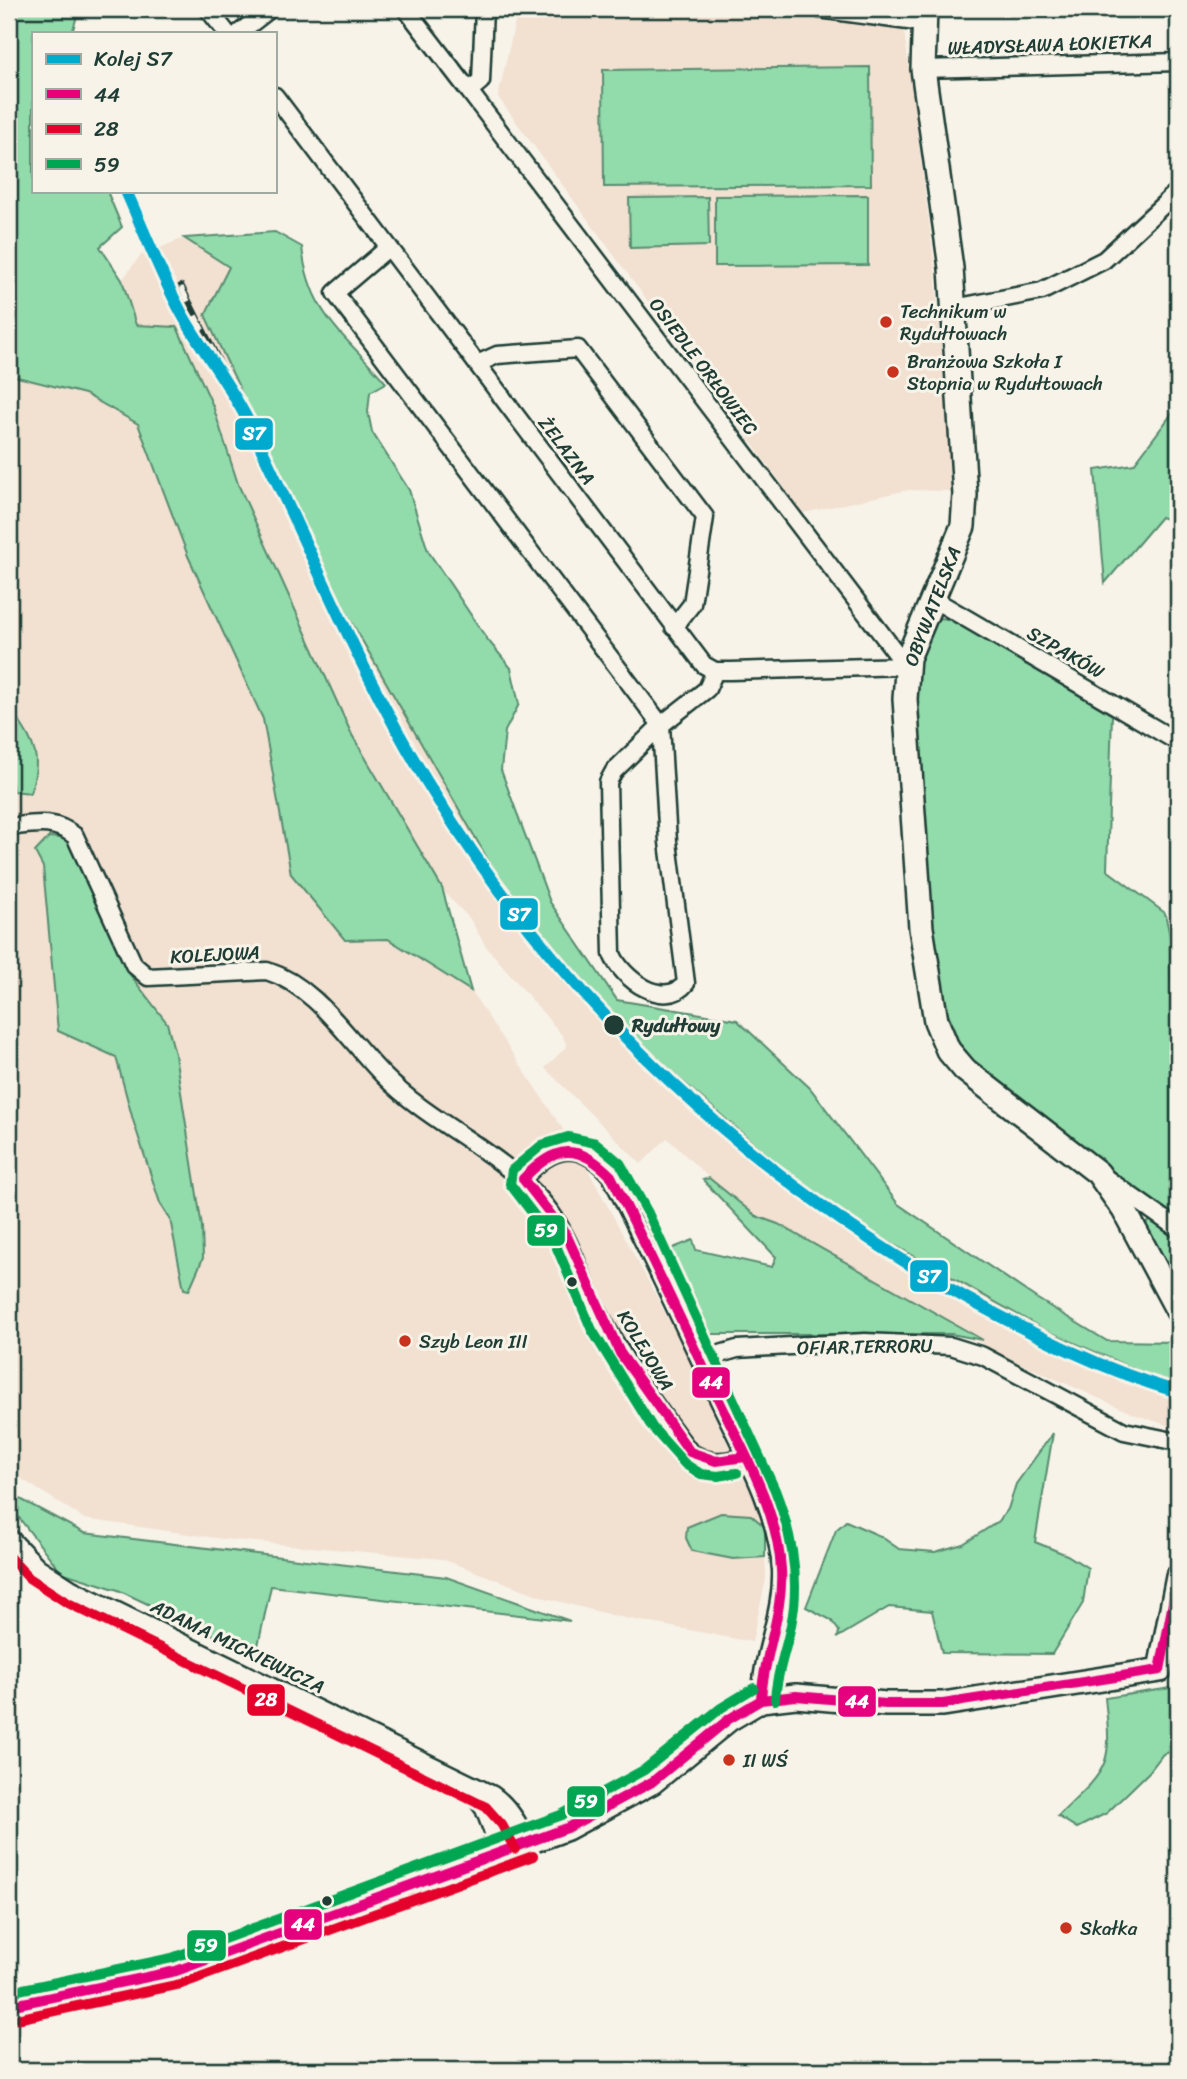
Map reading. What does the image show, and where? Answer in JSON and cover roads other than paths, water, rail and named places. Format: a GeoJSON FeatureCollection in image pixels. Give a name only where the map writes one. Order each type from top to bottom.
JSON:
{"type":"FeatureCollection","features":[{"type":"Feature","properties":{"kind":"street"},"geometry":{"type":"LineString","coordinates":[[208,9],[226,32]]}},
{"type":"Feature","properties":{"kind":"street"},"geometry":{"type":"LineString","coordinates":[[240,32],[270,9]]}},
{"type":"Feature","properties":{"kind":"street","name":"OSIEDLE ORŁOWIEC"},"geometry":{"type":"LineString","coordinates":[[406,9],[906,666]]}},
{"type":"Feature","properties":{"kind":"street"},"geometry":{"type":"LineString","coordinates":[[469,91],[481,80],[484,9]]}},
{"type":"Feature","properties":{"kind":"street"},"geometry":{"type":"LineString","coordinates":[[819,9],[924,16]]}},
{"type":"Feature","properties":{"kind":"street","name":"OBYWATELSKA"},"geometry":{"type":"LineString","coordinates":[[924,16],[923,69],[954,308],[964,516],[906,666],[905,705],[921,928],[936,1021],[952,1056],[965,1070],[1098,1173],[1117,1183],[1178,1229]]}},
{"type":"Feature","properties":{"kind":"street","name":"WŁADYSŁAWA ŁOKIETKA"},"geometry":{"type":"LineString","coordinates":[[923,69],[1178,62]]}},
{"type":"Feature","properties":{"kind":"street","name":"ŻELAZNA"},"geometry":{"type":"LineString","coordinates":[[276,97],[699,660],[715,671]]}},
{"type":"Feature","properties":{"kind":"street"},"geometry":{"type":"LineString","coordinates":[[954,308],[1017,298],[1042,291],[1104,260],[1178,191]]}},
{"type":"Feature","properties":{"kind":"street"},"geometry":{"type":"LineString","coordinates":[[389,247],[335,293],[661,725],[668,842],[686,983],[679,992],[670,995],[659,993],[633,980],[616,964],[612,954],[607,816],[608,782],[614,771],[661,725],[707,689],[715,671],[906,666]]}},
{"type":"Feature","properties":{"kind":"street"},"geometry":{"type":"LineString","coordinates":[[477,364],[498,355],[578,349],[705,517],[692,604],[674,627]]}},
{"type":"Feature","properties":{"kind":"street","name":"SZPAKÓW"},"geometry":{"type":"LineString","coordinates":[[933,598],[1178,742]]}},
{"type":"Feature","properties":{"kind":"street","name":"KOLEJOWA"},"geometry":{"type":"LineString","coordinates":[[9,827],[49,822],[63,826],[75,836],[139,972],[159,979],[251,970],[282,976],[308,994],[385,1077],[415,1104],[523,1179],[566,1234],[596,1306],[620,1353],[690,1452],[707,1461],[723,1462],[745,1457]]}},
{"type":"Feature","properties":{"kind":"street"},"geometry":{"type":"LineString","coordinates":[[523,1179],[538,1162],[556,1151],[579,1151],[599,1161],[611,1175],[745,1457],[776,1538],[781,1571],[779,1615],[761,1677],[761,1700]]}},
{"type":"Feature","properties":{"kind":"street","name":"OBYWATELSKA"},"geometry":{"type":"LineString","coordinates":[[1098,1173],[1124,1210],[1175,1295]]}},
{"type":"Feature","properties":{"kind":"street","name":"OFIAR TERRORU"},"geometry":{"type":"LineString","coordinates":[[700,1360],[737,1349],[865,1342],[951,1346],[983,1356],[1124,1431],[1178,1442]]}},
{"type":"Feature","properties":{"kind":"street","name":"ADAMA MICKIEWICZA"},"geometry":{"type":"LineString","coordinates":[[9,1537],[38,1567],[72,1589],[460,1778],[503,1802],[528,1843]]}},
{"type":"Feature","properties":{"kind":"street"},"geometry":{"type":"LineString","coordinates":[[9,2006],[176,1971],[501,1853],[592,1817],[677,1764],[729,1719],[761,1700],[796,1696],[886,1704],[943,1704],[1169,1669],[1178,1577]]}},
{"type":"Feature","properties":{"kind":"street","name":"ADAMA MICKIEWICZA"},"geometry":{"type":"LineString","coordinates":[[460,1778],[484,1809],[501,1853]]}},
{"type":"Feature","properties":{"kind":"railway"},"geometry":{"type":"LineString","coordinates":[[181,287],[247,419]]}},
{"type":"Feature","properties":{"kind":"rail line","name":"S7"},"geometry":{"type":"LineString","coordinates":[[126,192],[173,297],[242,410],[387,712],[440,803],[491,879],[548,951],[608,1019],[672,1083],[741,1143],[812,1199],[888,1251],[992,1312],[1096,1362],[1178,1392]]}},
{"type":"Feature","properties":{"kind":"place","name":"Technikum w Rydułtowach"},"geometry":{"type":"Point","coordinates":[886,322]}},
{"type":"Feature","properties":{"kind":"place","name":"Branżowa Szkoła I Stopnia w Rydułtowach"},"geometry":{"type":"Point","coordinates":[893,372]}},
{"type":"Feature","properties":{"kind":"place","name":"Rydułtowy"},"geometry":{"type":"Point","coordinates":[614,1025]}},
{"type":"Feature","properties":{"kind":"place","name":"Szyb Leon III"},"geometry":{"type":"Point","coordinates":[405,1341]}},
{"type":"Feature","properties":{"kind":"place","name":"II WŚ"},"geometry":{"type":"Point","coordinates":[729,1760]}},
{"type":"Feature","properties":{"kind":"place","name":"Skałka"},"geometry":{"type":"Point","coordinates":[1066,1928]}}]}
